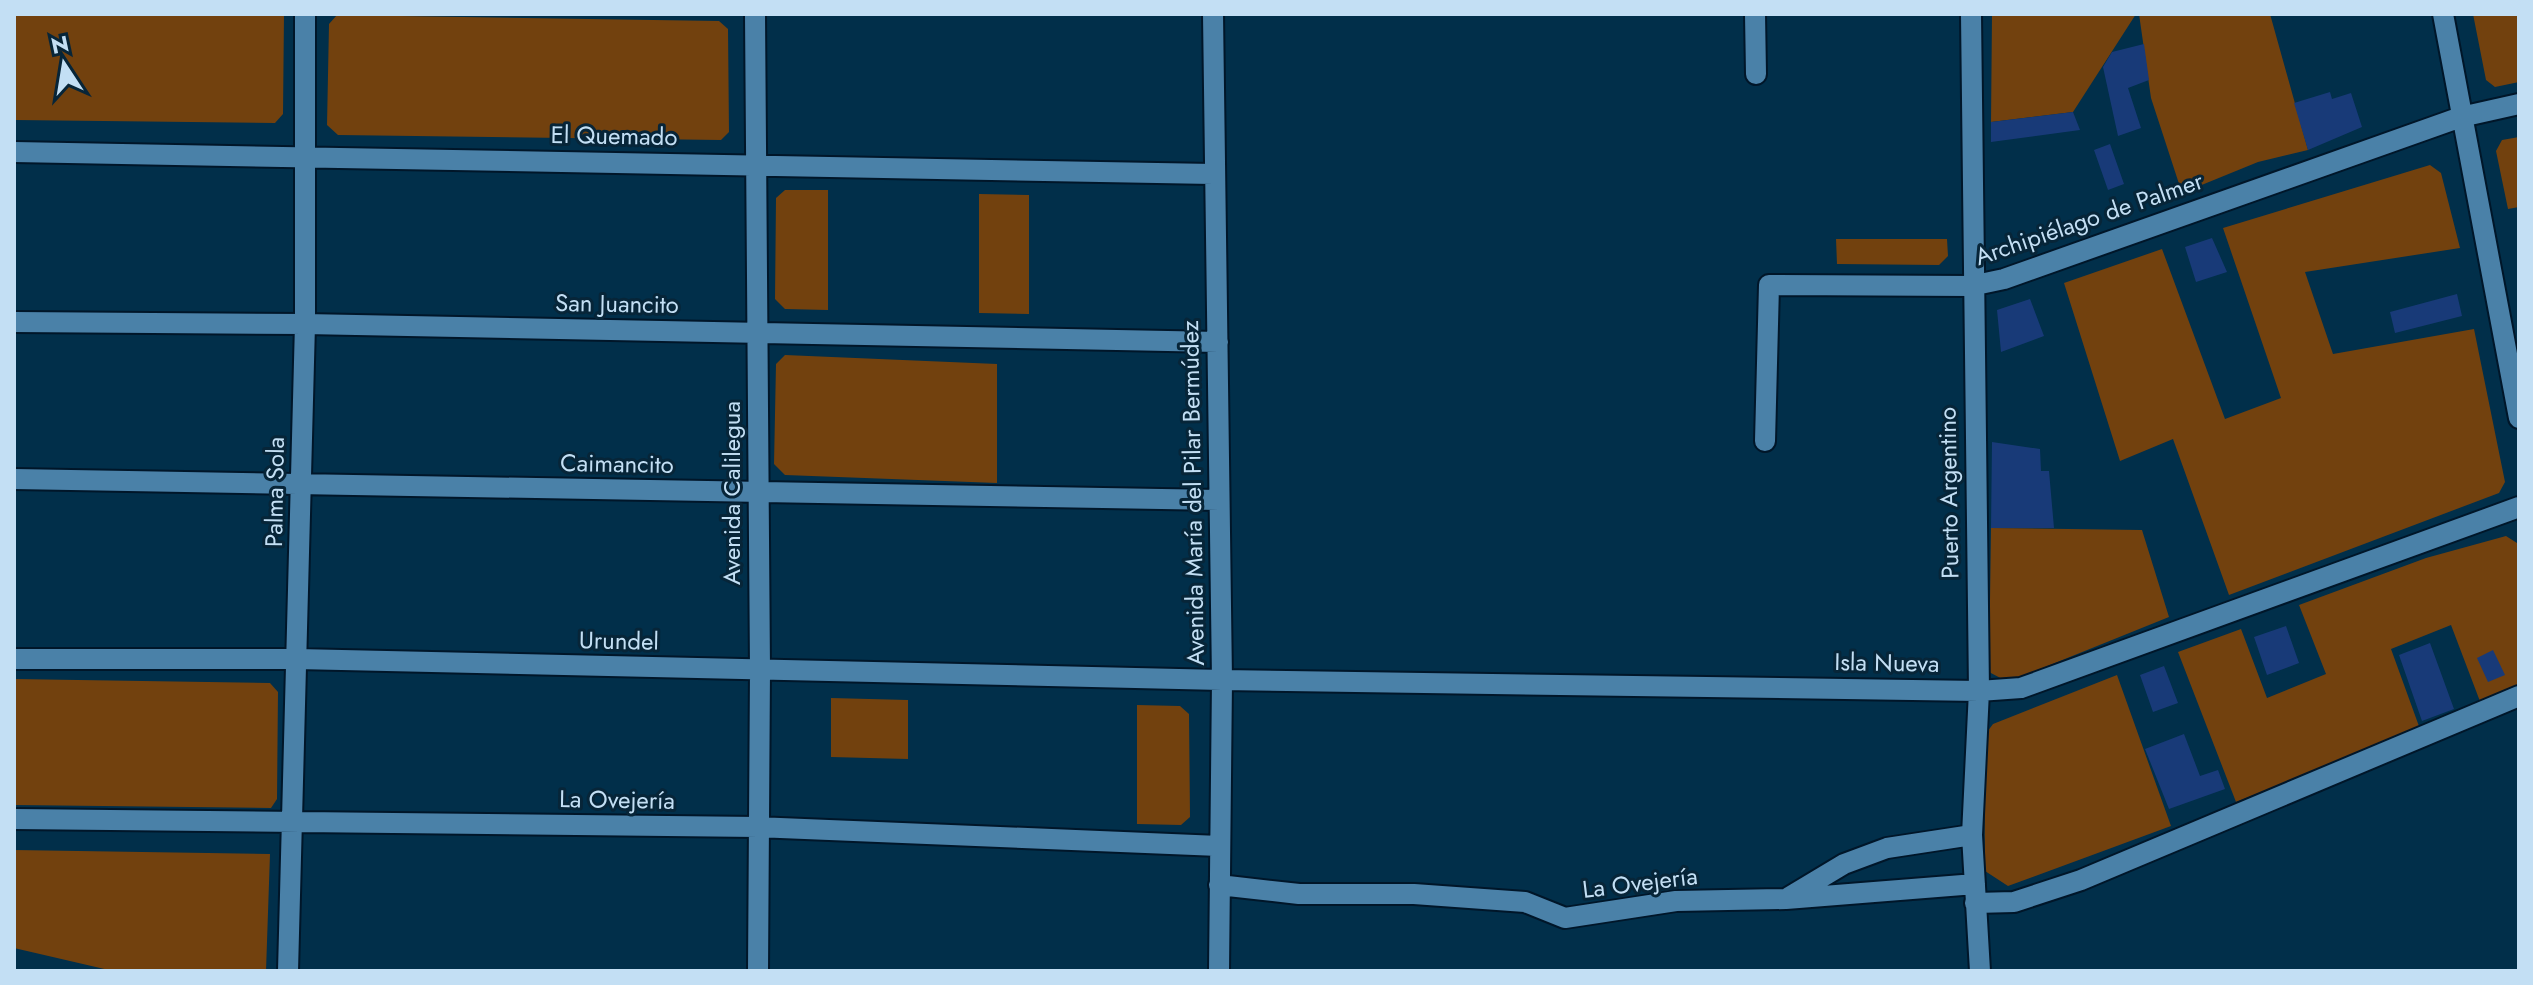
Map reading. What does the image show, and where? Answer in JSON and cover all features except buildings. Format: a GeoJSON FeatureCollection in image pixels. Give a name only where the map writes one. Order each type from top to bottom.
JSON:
{"type":"FeatureCollection","features":[{"type":"Feature","properties":{"kind":"street","name":"Palma Sola"},"geometry":{"type":"LineString","coordinates":[[288,971],[305,324],[305,14]]}},
{"type":"Feature","properties":{"kind":"street","name":"Avenida Calilegua"},"geometry":{"type":"LineString","coordinates":[[755,14],[760,670],[758,971]]}},
{"type":"Feature","properties":{"kind":"street","name":"Avenida María del Pilar Bermúdez"},"geometry":{"type":"LineString","coordinates":[[1213,14],[1222,680],[1219,971]]}},
{"type":"Feature","properties":{"kind":"street"},"geometry":{"type":"LineString","coordinates":[[1755,14],[1756,74]]}},
{"type":"Feature","properties":{"kind":"street","name":"Puerto Argentino"},"geometry":{"type":"LineString","coordinates":[[1971,14],[1971,286],[1979,691],[1972,835],[1980,971]]}},
{"type":"Feature","properties":{"kind":"street"},"geometry":{"type":"LineString","coordinates":[[2443,14],[2519,418]]}},
{"type":"Feature","properties":{"kind":"street","name":"Archipiélago de Palmer"},"geometry":{"type":"LineString","coordinates":[[1765,441],[1769,285],[1971,286],[2004,279],[2461,117],[2519,104]]}},
{"type":"Feature","properties":{"kind":"street","name":"El Quemado"},"geometry":{"type":"LineString","coordinates":[[14,152],[1213,174]]}},
{"type":"Feature","properties":{"kind":"street","name":"San Juancito"},"geometry":{"type":"LineString","coordinates":[[14,322],[305,324],[1218,342]]}},
{"type":"Feature","properties":{"kind":"street","name":"Caimancito"},"geometry":{"type":"LineString","coordinates":[[14,479],[1219,500]]}},
{"type":"Feature","properties":{"kind":"street","name":"Isla Nueva"},"geometry":{"type":"LineString","coordinates":[[1222,680],[1979,691],[2021,688],[2519,507]]}},
{"type":"Feature","properties":{"kind":"street","name":"Urundel"},"geometry":{"type":"LineString","coordinates":[[14,659],[297,659],[1222,680]]}},
{"type":"Feature","properties":{"kind":"street","name":"La Ovejería"},"geometry":{"type":"LineString","coordinates":[[1219,885],[1299,894],[1414,894],[1525,902],[1565,918],[1676,901],[1975,894],[2014,902],[2081,880],[2519,696]]}},
{"type":"Feature","properties":{"kind":"street","name":"La Ovejería"},"geometry":{"type":"LineString","coordinates":[[14,819],[758,827],[1219,846]]}},
{"type":"Feature","properties":{"kind":"street"},"geometry":{"type":"LineString","coordinates":[[1786,899],[1844,864],[1887,848],[1972,835]]}},
{"type":"Feature","properties":{"kind":"shaded area"},"geometry":{"type":"Polygon","coordinates":[[[14,14],[284,14],[283,114],[275,123],[14,120],[14,14]]]}},
{"type":"Feature","properties":{"kind":"shaded area"},"geometry":{"type":"Polygon","coordinates":[[[1992,14],[2136,14],[2073,112],[1991,122],[1992,14]]]}},
{"type":"Feature","properties":{"kind":"shaded area"},"geometry":{"type":"Polygon","coordinates":[[[2139,14],[2270,14],[2308,150],[2258,162],[2182,193],[2151,98],[2139,14]]]}},
{"type":"Feature","properties":{"kind":"shaded area"},"geometry":{"type":"Polygon","coordinates":[[[2473,14],[2519,14],[2519,82],[2495,87],[2486,80],[2473,14]]]}},
{"type":"Feature","properties":{"kind":"shaded area"},"geometry":{"type":"Polygon","coordinates":[[[337,15],[719,21],[728,29],[729,132],[721,140],[338,135],[327,125],[329,24],[337,15]]]}},
{"type":"Feature","properties":{"kind":"shaded area"},"geometry":{"type":"Polygon","coordinates":[[[2519,137],[2519,207],[2508,209],[2496,151],[2502,140],[2519,137]]]}},
{"type":"Feature","properties":{"kind":"shaded area"},"geometry":{"type":"Polygon","coordinates":[[[2430,165],[2441,173],[2460,248],[2305,272],[2333,354],[2474,329],[2505,482],[2499,493],[2229,595],[2173,439],[2120,461],[2064,283],[2162,249],[2225,419],[2281,398],[2223,228],[2430,165]]]}},
{"type":"Feature","properties":{"kind":"shaded area"},"geometry":{"type":"Polygon","coordinates":[[[785,190],[828,190],[828,310],[785,309],[775,299],[776,198],[785,190]]]}},
{"type":"Feature","properties":{"kind":"shaded area"},"geometry":{"type":"Polygon","coordinates":[[[979,194],[1029,195],[1029,314],[979,313],[979,194]]]}},
{"type":"Feature","properties":{"kind":"shaded area"},"geometry":{"type":"Polygon","coordinates":[[[1836,239],[1947,239],[1948,256],[1939,265],[1837,264],[1836,239]]]}},
{"type":"Feature","properties":{"kind":"shaded area"},"geometry":{"type":"Polygon","coordinates":[[[785,355],[997,364],[997,483],[785,475],[774,464],[776,364],[785,355]]]}},
{"type":"Feature","properties":{"kind":"shaded area"},"geometry":{"type":"Polygon","coordinates":[[[1991,528],[2142,530],[2169,617],[2008,682],[1989,672],[1991,528]]]}},
{"type":"Feature","properties":{"kind":"shaded area"},"geometry":{"type":"Polygon","coordinates":[[[2506,536],[2517,543],[2519,549],[2519,689],[2481,704],[2451,625],[2391,649],[2420,729],[2236,802],[2178,652],[2241,629],[2267,698],[2326,674],[2299,605],[2426,558],[2506,536]]]}},
{"type":"Feature","properties":{"kind":"shaded area"},"geometry":{"type":"Polygon","coordinates":[[[2117,675],[2171,826],[2008,886],[1985,871],[1984,736],[1993,724],[2117,675]]]}},
{"type":"Feature","properties":{"kind":"shaded area"},"geometry":{"type":"Polygon","coordinates":[[[14,679],[270,683],[278,692],[277,799],[271,808],[14,805],[14,679]]]}},
{"type":"Feature","properties":{"kind":"shaded area"},"geometry":{"type":"Polygon","coordinates":[[[831,698],[908,700],[908,759],[831,757],[831,698]]]}},
{"type":"Feature","properties":{"kind":"shaded area"},"geometry":{"type":"Polygon","coordinates":[[[1137,705],[1180,706],[1189,714],[1190,817],[1181,825],[1137,824],[1137,705]]]}},
{"type":"Feature","properties":{"kind":"shaded area"},"geometry":{"type":"Polygon","coordinates":[[[14,850],[270,854],[266,971],[113,971],[14,948],[14,850]]]}}]}
